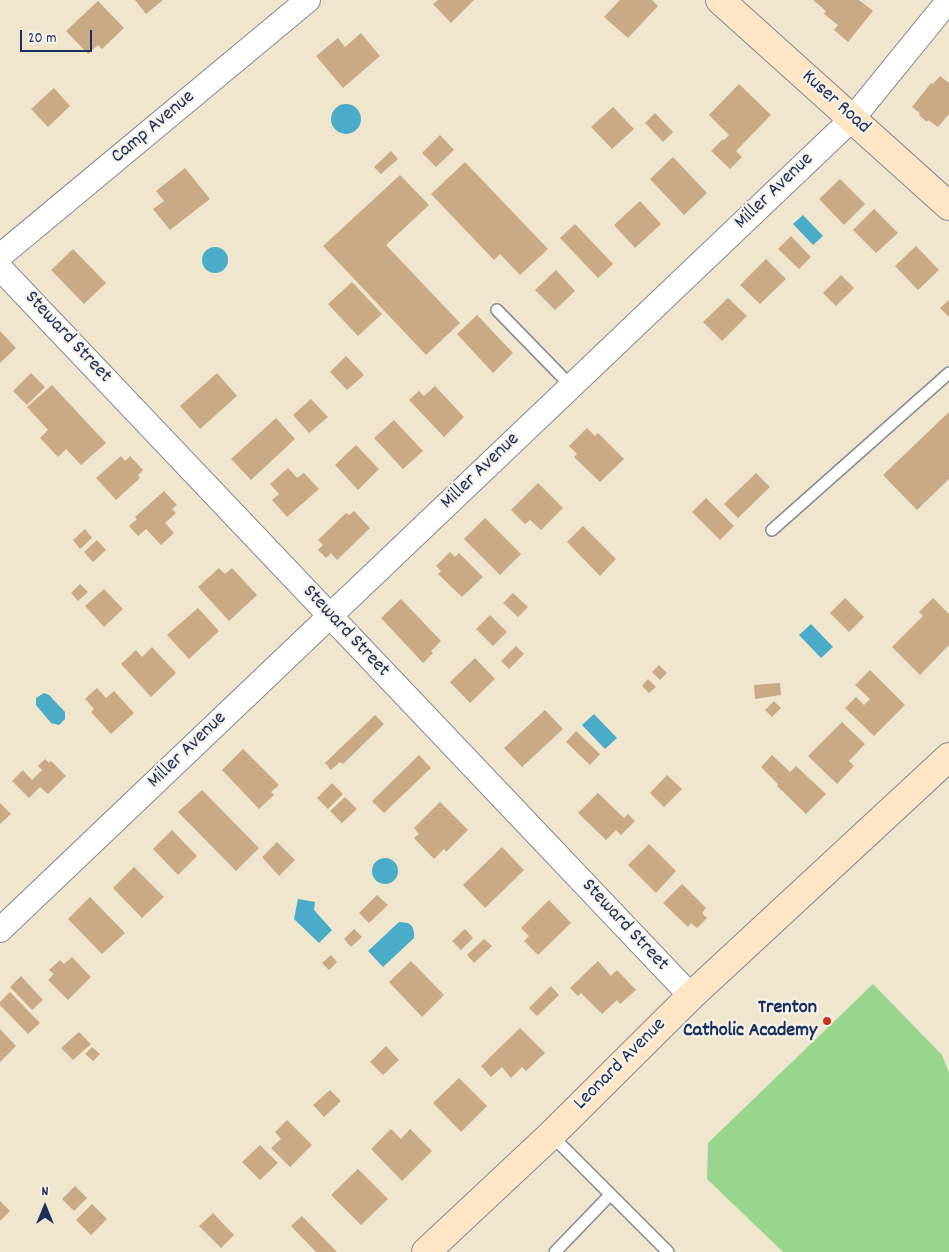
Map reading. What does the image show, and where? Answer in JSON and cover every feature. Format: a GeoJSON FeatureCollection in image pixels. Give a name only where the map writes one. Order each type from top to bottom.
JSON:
{"type":"FeatureCollection","features":[{"type":"Feature","properties":{"kind":"street","name":"Camp Avenue"},"geometry":{"type":"LineString","coordinates":[[0,256],[308,0]]}},
{"type":"Feature","properties":{"kind":"street","name":"Kuser Road"},"geometry":{"type":"LineString","coordinates":[[720,0],[949,206]]}},
{"type":"Feature","properties":{"kind":"street","name":"Miller Avenue"},"geometry":{"type":"LineString","coordinates":[[0,930],[852,118],[949,0]]}},
{"type":"Feature","properties":{"kind":"street","name":"Steward Street"},"geometry":{"type":"LineString","coordinates":[[0,268],[691,996]]}},
{"type":"Feature","properties":{"kind":"street","name":"Leonard Avenue"},"geometry":{"type":"LineString","coordinates":[[426,1252],[551,1135],[691,996],[949,758]]}},
{"type":"Feature","properties":{"kind":"lane"},"geometry":{"type":"LineString","coordinates":[[497,310],[572,386]]}},
{"type":"Feature","properties":{"kind":"lane"},"geometry":{"type":"LineString","coordinates":[[772,530],[949,373]]}},
{"type":"Feature","properties":{"kind":"lane"},"geometry":{"type":"LineString","coordinates":[[551,1135],[668,1252]]}},
{"type":"Feature","properties":{"kind":"lane"},"geometry":{"type":"LineString","coordinates":[[555,1252],[610,1194]]}},
{"type":"Feature","properties":{"kind":"green space"},"geometry":{"type":"Polygon","coordinates":[[[873,984],[942,1055],[949,1073],[949,1252],[783,1252],[707,1179],[708,1143],[873,984]]]}},
{"type":"Feature","properties":{"kind":"water"},"geometry":{"type":"Polygon","coordinates":[[[346,104],[357,108],[361,119],[357,130],[346,134],[335,130],[331,119],[335,108],[346,104]]]}},
{"type":"Feature","properties":{"kind":"water"},"geometry":{"type":"Polygon","coordinates":[[[803,215],[823,236],[813,245],[793,224],[803,215]]]}},
{"type":"Feature","properties":{"kind":"water"},"geometry":{"type":"Polygon","coordinates":[[[215,247],[224,251],[228,260],[224,269],[215,273],[206,269],[202,260],[206,251],[215,247]]]}},
{"type":"Feature","properties":{"kind":"water"},"geometry":{"type":"Polygon","coordinates":[[[811,624],[833,647],[821,658],[799,635],[811,624]]]}},
{"type":"Feature","properties":{"kind":"water"},"geometry":{"type":"Polygon","coordinates":[[[44,693],[49,695],[65,712],[65,719],[59,725],[51,723],[36,705],[36,698],[44,693]]]}},
{"type":"Feature","properties":{"kind":"water"},"geometry":{"type":"Polygon","coordinates":[[[594,714],[617,738],[605,749],[582,725],[594,714]]]}},
{"type":"Feature","properties":{"kind":"water"},"geometry":{"type":"Polygon","coordinates":[[[385,858],[394,862],[398,871],[394,880],[385,884],[376,880],[372,871],[376,862],[385,858]]]}},
{"type":"Feature","properties":{"kind":"water"},"geometry":{"type":"Polygon","coordinates":[[[298,899],[315,902],[314,910],[332,930],[319,943],[294,919],[298,899]]]}},
{"type":"Feature","properties":{"kind":"water"},"geometry":{"type":"Polygon","coordinates":[[[399,922],[408,923],[412,926],[414,938],[383,967],[368,951],[399,922]]]}},
{"type":"Feature","properties":{"kind":"building"},"geometry":{"type":"Polygon","coordinates":[[[135,0],[163,0],[146,14],[135,0]]]}},
{"type":"Feature","properties":{"kind":"building"},"geometry":{"type":"Polygon","coordinates":[[[438,0],[474,0],[451,23],[433,4],[438,0]]]}},
{"type":"Feature","properties":{"kind":"building"},"geometry":{"type":"Polygon","coordinates":[[[620,0],[652,0],[658,6],[628,38],[604,17],[620,0]]]}},
{"type":"Feature","properties":{"kind":"building"},"geometry":{"type":"Polygon","coordinates":[[[813,0],[859,0],[873,11],[848,42],[834,30],[838,25],[824,14],[826,11],[813,0]]]}},
{"type":"Feature","properties":{"kind":"building"},"geometry":{"type":"Polygon","coordinates":[[[98,1],[124,28],[102,49],[98,45],[88,54],[66,31],[98,1]]]}},
{"type":"Feature","properties":{"kind":"building"},"geometry":{"type":"Polygon","coordinates":[[[361,33],[380,56],[343,88],[316,56],[338,38],[345,47],[361,33]]]}},
{"type":"Feature","properties":{"kind":"building"},"geometry":{"type":"Polygon","coordinates":[[[940,76],[949,83],[949,114],[938,127],[928,120],[927,122],[912,107],[931,83],[933,84],[940,76]]]}},
{"type":"Feature","properties":{"kind":"building"},"geometry":{"type":"Polygon","coordinates":[[[739,84],[771,115],[736,151],[742,157],[730,169],[711,151],[729,135],[709,115],[739,84]]]}},
{"type":"Feature","properties":{"kind":"building"},"geometry":{"type":"Polygon","coordinates":[[[54,88],[70,106],[48,127],[31,109],[54,88]]]}},
{"type":"Feature","properties":{"kind":"building"},"geometry":{"type":"Polygon","coordinates":[[[613,107],[634,129],[612,149],[591,127],[613,107]]]}},
{"type":"Feature","properties":{"kind":"building"},"geometry":{"type":"Polygon","coordinates":[[[655,113],[673,132],[663,142],[645,123],[655,113]]]}},
{"type":"Feature","properties":{"kind":"building"},"geometry":{"type":"Polygon","coordinates":[[[440,135],[454,150],[436,167],[422,153],[440,135]]]}},
{"type":"Feature","properties":{"kind":"building"},"geometry":{"type":"Polygon","coordinates":[[[391,151],[398,159],[381,174],[374,167],[391,151]]]}},
{"type":"Feature","properties":{"kind":"building"},"geometry":{"type":"Polygon","coordinates":[[[673,157],[707,193],[684,215],[650,179],[673,157]]]}},
{"type":"Feature","properties":{"kind":"building"},"geometry":{"type":"Polygon","coordinates":[[[465,162],[548,249],[520,275],[500,254],[494,260],[431,194],[465,162]]]}},
{"type":"Feature","properties":{"kind":"building"},"geometry":{"type":"Polygon","coordinates":[[[185,168],[210,199],[170,230],[153,209],[164,201],[156,191],[185,168]]]}},
{"type":"Feature","properties":{"kind":"building"},"geometry":{"type":"Polygon","coordinates":[[[400,175],[429,205],[386,245],[460,323],[426,355],[323,246],[400,175]]]}},
{"type":"Feature","properties":{"kind":"building"},"geometry":{"type":"Polygon","coordinates":[[[840,179],[865,204],[844,225],[819,199],[840,179]]]}},
{"type":"Feature","properties":{"kind":"building"},"geometry":{"type":"Polygon","coordinates":[[[640,201],[661,224],[635,248],[614,225],[640,201]]]}},
{"type":"Feature","properties":{"kind":"building"},"geometry":{"type":"Polygon","coordinates":[[[874,209],[898,233],[876,253],[853,230],[874,209]]]}},
{"type":"Feature","properties":{"kind":"building"},"geometry":{"type":"Polygon","coordinates":[[[575,224],[613,264],[598,278],[560,238],[575,224]]]}},
{"type":"Feature","properties":{"kind":"building"},"geometry":{"type":"Polygon","coordinates":[[[791,236],[811,257],[799,269],[778,249],[791,236]]]}},
{"type":"Feature","properties":{"kind":"building"},"geometry":{"type":"Polygon","coordinates":[[[916,246],[939,270],[918,290],[895,266],[916,246]]]}},
{"type":"Feature","properties":{"kind":"building"},"geometry":{"type":"Polygon","coordinates":[[[73,249],[106,283],[84,304],[51,270],[73,249]]]}},
{"type":"Feature","properties":{"kind":"building"},"geometry":{"type":"Polygon","coordinates":[[[766,259],[786,279],[760,304],[740,285],[766,259]]]}},
{"type":"Feature","properties":{"kind":"building"},"geometry":{"type":"Polygon","coordinates":[[[556,270],[575,291],[555,310],[535,290],[556,270]]]}},
{"type":"Feature","properties":{"kind":"building"},"geometry":{"type":"Polygon","coordinates":[[[841,275],[854,288],[836,306],[823,293],[841,275]]]}},
{"type":"Feature","properties":{"kind":"building"},"geometry":{"type":"Polygon","coordinates":[[[352,282],[382,314],[358,336],[328,304],[352,282]]]}},
{"type":"Feature","properties":{"kind":"building"},"geometry":{"type":"Polygon","coordinates":[[[728,298],[747,316],[722,341],[703,322],[728,298]]]}},
{"type":"Feature","properties":{"kind":"building"},"geometry":{"type":"Polygon","coordinates":[[[949,300],[949,317],[940,308],[949,300]]]}},
{"type":"Feature","properties":{"kind":"building"},"geometry":{"type":"Polygon","coordinates":[[[477,315],[513,353],[493,373],[457,334],[477,315]]]}},
{"type":"Feature","properties":{"kind":"building"},"geometry":{"type":"Polygon","coordinates":[[[0,331],[16,348],[0,363],[0,331]]]}},
{"type":"Feature","properties":{"kind":"building"},"geometry":{"type":"Polygon","coordinates":[[[346,356],[364,375],[347,390],[330,372],[346,356]]]}},
{"type":"Feature","properties":{"kind":"building"},"geometry":{"type":"Polygon","coordinates":[[[31,373],[45,387],[27,405],[13,391],[31,373]]]}},
{"type":"Feature","properties":{"kind":"building"},"geometry":{"type":"Polygon","coordinates":[[[217,373],[237,396],[200,429],[180,406],[217,373]]]}},
{"type":"Feature","properties":{"kind":"building"},"geometry":{"type":"Polygon","coordinates":[[[52,385],[106,443],[81,465],[66,449],[58,457],[40,438],[48,430],[27,407],[52,385]]]}},
{"type":"Feature","properties":{"kind":"building"},"geometry":{"type":"Polygon","coordinates":[[[435,386],[464,417],[444,437],[409,400],[419,391],[424,396],[435,386]]]}},
{"type":"Feature","properties":{"kind":"building"},"geometry":{"type":"Polygon","coordinates":[[[311,399],[328,417],[309,433],[293,415],[311,399]]]}},
{"type":"Feature","properties":{"kind":"building"},"geometry":{"type":"Polygon","coordinates":[[[949,412],[949,479],[917,510],[883,475],[949,412]]]}},
{"type":"Feature","properties":{"kind":"building"},"geometry":{"type":"Polygon","coordinates":[[[276,418],[295,439],[251,480],[231,459],[276,418]]]}},
{"type":"Feature","properties":{"kind":"building"},"geometry":{"type":"Polygon","coordinates":[[[394,420],[423,451],[403,469],[374,438],[394,420]]]}},
{"type":"Feature","properties":{"kind":"building"},"geometry":{"type":"Polygon","coordinates":[[[587,428],[595,436],[598,433],[624,459],[600,482],[574,457],[577,454],[569,446],[587,428]]]}},
{"type":"Feature","properties":{"kind":"building"},"geometry":{"type":"Polygon","coordinates":[[[356,445],[379,469],[358,490],[335,465],[356,445]]]}},
{"type":"Feature","properties":{"kind":"building"},"geometry":{"type":"Polygon","coordinates":[[[121,456],[125,461],[130,456],[143,470],[138,475],[140,478],[116,500],[96,478],[121,456]]]}},
{"type":"Feature","properties":{"kind":"building"},"geometry":{"type":"Polygon","coordinates":[[[288,468],[297,478],[304,473],[319,489],[287,517],[272,500],[279,494],[270,484],[288,468]]]}},
{"type":"Feature","properties":{"kind":"building"},"geometry":{"type":"Polygon","coordinates":[[[756,473],[770,487],[738,518],[724,504],[756,473]]]}},
{"type":"Feature","properties":{"kind":"building"},"geometry":{"type":"Polygon","coordinates":[[[538,483],[563,508],[541,530],[530,520],[525,524],[511,510],[538,483]]]}},
{"type":"Feature","properties":{"kind":"building"},"geometry":{"type":"Polygon","coordinates":[[[164,491],[177,505],[172,509],[176,513],[165,523],[174,533],[161,545],[146,529],[138,536],[129,526],[137,519],[135,517],[164,491]]]}},
{"type":"Feature","properties":{"kind":"building"},"geometry":{"type":"Polygon","coordinates":[[[706,498],[734,526],[720,540],[692,512],[706,498]]]}},
{"type":"Feature","properties":{"kind":"building"},"geometry":{"type":"Polygon","coordinates":[[[354,511],[370,528],[337,560],[331,553],[326,558],[318,550],[323,545],[318,540],[346,513],[349,515],[354,511]]]}},
{"type":"Feature","properties":{"kind":"building"},"geometry":{"type":"Polygon","coordinates":[[[485,518],[521,554],[500,575],[464,539],[485,518]]]}},
{"type":"Feature","properties":{"kind":"building"},"geometry":{"type":"Polygon","coordinates":[[[583,526],[616,559],[600,576],[567,542],[583,526]]]}},
{"type":"Feature","properties":{"kind":"building"},"geometry":{"type":"Polygon","coordinates":[[[85,529],[92,538],[80,549],[73,540],[85,529]]]}},
{"type":"Feature","properties":{"kind":"building"},"geometry":{"type":"Polygon","coordinates":[[[97,540],[106,550],[93,562],[84,552],[97,540]]]}},
{"type":"Feature","properties":{"kind":"building"},"geometry":{"type":"Polygon","coordinates":[[[450,552],[455,557],[459,553],[483,577],[462,597],[438,574],[441,571],[436,566],[450,552]]]}},
{"type":"Feature","properties":{"kind":"building"},"geometry":{"type":"Polygon","coordinates":[[[219,568],[225,574],[232,568],[257,595],[229,621],[198,587],[219,568]]]}},
{"type":"Feature","properties":{"kind":"building"},"geometry":{"type":"Polygon","coordinates":[[[80,584],[88,592],[78,601],[71,593],[80,584]]]}},
{"type":"Feature","properties":{"kind":"building"},"geometry":{"type":"Polygon","coordinates":[[[104,589],[123,609],[104,627],[85,606],[104,589]]]}},
{"type":"Feature","properties":{"kind":"building"},"geometry":{"type":"Polygon","coordinates":[[[513,593],[528,607],[518,617],[503,603],[513,593]]]}},
{"type":"Feature","properties":{"kind":"building"},"geometry":{"type":"Polygon","coordinates":[[[845,598],[864,617],[849,632],[830,613],[845,598]]]}},
{"type":"Feature","properties":{"kind":"building"},"geometry":{"type":"Polygon","coordinates":[[[933,598],[949,614],[949,645],[920,675],[892,647],[923,616],[919,612],[933,598]]]}},
{"type":"Feature","properties":{"kind":"building"},"geometry":{"type":"Polygon","coordinates":[[[401,599],[441,641],[423,663],[381,618],[401,599]]]}},
{"type":"Feature","properties":{"kind":"building"},"geometry":{"type":"Polygon","coordinates":[[[198,608],[219,631],[189,659],[167,635],[198,608]]]}},
{"type":"Feature","properties":{"kind":"building"},"geometry":{"type":"Polygon","coordinates":[[[490,615],[507,632],[493,646],[476,629],[490,615]]]}},
{"type":"Feature","properties":{"kind":"building"},"geometry":{"type":"Polygon","coordinates":[[[516,646],[524,654],[509,669],[501,661],[516,646]]]}},
{"type":"Feature","properties":{"kind":"building"},"geometry":{"type":"Polygon","coordinates":[[[152,647],[176,673],[151,697],[121,664],[136,650],[142,657],[152,647]]]}},
{"type":"Feature","properties":{"kind":"building"},"geometry":{"type":"Polygon","coordinates":[[[475,658],[495,679],[470,703],[450,682],[475,658]]]}},
{"type":"Feature","properties":{"kind":"building"},"geometry":{"type":"Polygon","coordinates":[[[659,665],[667,673],[660,680],[652,672],[659,665]]]}},
{"type":"Feature","properties":{"kind":"building"},"geometry":{"type":"Polygon","coordinates":[[[870,670],[905,705],[874,736],[845,708],[856,697],[864,705],[870,699],[855,685],[870,670]]]}},
{"type":"Feature","properties":{"kind":"building"},"geometry":{"type":"Polygon","coordinates":[[[648,679],[656,687],[649,693],[642,686],[648,679]]]}},
{"type":"Feature","properties":{"kind":"building"},"geometry":{"type":"Polygon","coordinates":[[[780,683],[781,695],[755,699],[754,685],[780,683]]]}},
{"type":"Feature","properties":{"kind":"building"},"geometry":{"type":"Polygon","coordinates":[[[97,688],[106,698],[114,691],[134,713],[111,734],[91,712],[94,709],[85,699],[97,688]]]}},
{"type":"Feature","properties":{"kind":"building"},"geometry":{"type":"Polygon","coordinates":[[[774,701],[781,708],[772,717],[765,710],[774,701]]]}},
{"type":"Feature","properties":{"kind":"building"},"geometry":{"type":"Polygon","coordinates":[[[545,710],[563,729],[522,767],[504,748],[545,710]]]}},
{"type":"Feature","properties":{"kind":"building"},"geometry":{"type":"Polygon","coordinates":[[[375,715],[384,724],[343,764],[340,762],[331,770],[325,763],[375,715]]]}},
{"type":"Feature","properties":{"kind":"building"},"geometry":{"type":"Polygon","coordinates":[[[842,722],[865,744],[849,761],[854,766],[837,784],[808,756],[842,722]]]}},
{"type":"Feature","properties":{"kind":"building"},"geometry":{"type":"Polygon","coordinates":[[[576,731],[600,754],[590,765],[566,742],[576,731]]]}},
{"type":"Feature","properties":{"kind":"building"},"geometry":{"type":"Polygon","coordinates":[[[243,749],[279,785],[271,792],[274,795],[259,809],[222,770],[243,749]]]}},
{"type":"Feature","properties":{"kind":"building"},"geometry":{"type":"Polygon","coordinates":[[[419,755],[431,768],[384,813],[372,801],[419,755]]]}},
{"type":"Feature","properties":{"kind":"building"},"geometry":{"type":"Polygon","coordinates":[[[772,755],[790,772],[796,766],[826,794],[806,814],[777,786],[778,784],[761,767],[772,755]]]}},
{"type":"Feature","properties":{"kind":"building"},"geometry":{"type":"Polygon","coordinates":[[[45,759],[49,763],[51,761],[66,776],[48,794],[40,787],[29,798],[12,781],[23,770],[32,780],[42,770],[38,766],[45,759]]]}},
{"type":"Feature","properties":{"kind":"building"},"geometry":{"type":"Polygon","coordinates":[[[667,775],[682,789],[664,807],[650,793],[667,775]]]}},
{"type":"Feature","properties":{"kind":"building"},"geometry":{"type":"Polygon","coordinates":[[[332,783],[343,794],[328,809],[317,798],[332,783]]]}},
{"type":"Feature","properties":{"kind":"building"},"geometry":{"type":"Polygon","coordinates":[[[202,790],[259,848],[236,871],[178,812],[202,790]]]}},
{"type":"Feature","properties":{"kind":"building"},"geometry":{"type":"Polygon","coordinates":[[[598,793],[624,818],[628,814],[635,821],[621,835],[616,830],[606,840],[578,813],[598,793]]]}},
{"type":"Feature","properties":{"kind":"building"},"geometry":{"type":"Polygon","coordinates":[[[345,797],[357,809],[342,823],[330,811],[345,797]]]}},
{"type":"Feature","properties":{"kind":"building"},"geometry":{"type":"Polygon","coordinates":[[[440,802],[468,830],[446,852],[444,849],[434,859],[414,838],[419,834],[414,828],[440,802]]]}},
{"type":"Feature","properties":{"kind":"building"},"geometry":{"type":"Polygon","coordinates":[[[0,803],[11,814],[0,824],[0,803]]]}},
{"type":"Feature","properties":{"kind":"building"},"geometry":{"type":"Polygon","coordinates":[[[172,830],[197,856],[178,875],[153,849],[172,830]]]}},
{"type":"Feature","properties":{"kind":"building"},"geometry":{"type":"Polygon","coordinates":[[[277,842],[295,860],[279,876],[262,857],[277,842]]]}},
{"type":"Feature","properties":{"kind":"building"},"geometry":{"type":"Polygon","coordinates":[[[649,844],[676,871],[656,893],[628,865],[649,844]]]}},
{"type":"Feature","properties":{"kind":"building"},"geometry":{"type":"Polygon","coordinates":[[[502,847],[524,870],[485,908],[463,885],[502,847]]]}},
{"type":"Feature","properties":{"kind":"building"},"geometry":{"type":"Polygon","coordinates":[[[134,867],[164,897],[142,918],[113,888],[134,867]]]}},
{"type":"Feature","properties":{"kind":"building"},"geometry":{"type":"Polygon","coordinates":[[[682,884],[706,908],[702,913],[707,918],[697,928],[691,923],[688,927],[663,903],[682,884]]]}},
{"type":"Feature","properties":{"kind":"building"},"geometry":{"type":"Polygon","coordinates":[[[377,895],[388,905],[369,923],[359,913],[377,895]]]}},
{"type":"Feature","properties":{"kind":"building"},"geometry":{"type":"Polygon","coordinates":[[[90,897],[125,933],[102,954],[68,919],[90,897]]]}},
{"type":"Feature","properties":{"kind":"building"},"geometry":{"type":"Polygon","coordinates":[[[549,900],[571,923],[538,955],[524,941],[529,936],[521,928],[549,900]]]}},
{"type":"Feature","properties":{"kind":"building"},"geometry":{"type":"Polygon","coordinates":[[[354,929],[362,937],[351,947],[344,939],[354,929]]]}},
{"type":"Feature","properties":{"kind":"building"},"geometry":{"type":"Polygon","coordinates":[[[465,929],[473,938],[461,950],[452,941],[465,929]]]}},
{"type":"Feature","properties":{"kind":"building"},"geometry":{"type":"Polygon","coordinates":[[[484,939],[492,946],[474,963],[467,955],[484,939]]]}},
{"type":"Feature","properties":{"kind":"building"},"geometry":{"type":"Polygon","coordinates":[[[331,955],[337,962],[329,970],[322,963],[331,955]]]}},
{"type":"Feature","properties":{"kind":"building"},"geometry":{"type":"Polygon","coordinates":[[[72,957],[91,977],[68,1000],[48,980],[54,974],[49,970],[60,960],[64,964],[72,957]]]}},
{"type":"Feature","properties":{"kind":"building"},"geometry":{"type":"Polygon","coordinates":[[[411,961],[444,995],[422,1017],[389,982],[411,961]]]}},
{"type":"Feature","properties":{"kind":"building"},"geometry":{"type":"Polygon","coordinates":[[[598,961],[611,976],[617,970],[636,990],[620,1004],[617,1000],[602,1014],[581,993],[578,996],[570,988],[598,961]]]}},
{"type":"Feature","properties":{"kind":"building"},"geometry":{"type":"Polygon","coordinates":[[[21,976],[43,1000],[32,1010],[10,987],[21,976]]]}},
{"type":"Feature","properties":{"kind":"building"},"geometry":{"type":"Polygon","coordinates":[[[551,986],[559,995],[537,1016],[529,1008],[551,986]]]}},
{"type":"Feature","properties":{"kind":"building"},"geometry":{"type":"Polygon","coordinates":[[[10,992],[40,1023],[28,1034],[0,1005],[0,1002],[10,992]]]}},
{"type":"Feature","properties":{"kind":"building"},"geometry":{"type":"Polygon","coordinates":[[[520,1028],[545,1053],[526,1071],[522,1067],[511,1078],[502,1067],[491,1077],[481,1066],[520,1028]]]}},
{"type":"Feature","properties":{"kind":"building"},"geometry":{"type":"Polygon","coordinates":[[[0,1029],[16,1046],[0,1062],[0,1029]]]}},
{"type":"Feature","properties":{"kind":"building"},"geometry":{"type":"Polygon","coordinates":[[[79,1032],[91,1044],[73,1060],[61,1048],[79,1032]]]}},
{"type":"Feature","properties":{"kind":"building"},"geometry":{"type":"Polygon","coordinates":[[[386,1046],[399,1060],[383,1075],[370,1062],[386,1046]]]}},
{"type":"Feature","properties":{"kind":"building"},"geometry":{"type":"Polygon","coordinates":[[[92,1047],[100,1054],[93,1061],[85,1054],[92,1047]]]}},
{"type":"Feature","properties":{"kind":"building"},"geometry":{"type":"Polygon","coordinates":[[[459,1078],[487,1106],[461,1132],[433,1103],[459,1078]]]}},
{"type":"Feature","properties":{"kind":"building"},"geometry":{"type":"Polygon","coordinates":[[[330,1090],[341,1101],[324,1117],[313,1105],[330,1090]]]}},
{"type":"Feature","properties":{"kind":"building"},"geometry":{"type":"Polygon","coordinates":[[[287,1120],[312,1145],[290,1167],[271,1148],[281,1139],[275,1132],[287,1120]]]}},
{"type":"Feature","properties":{"kind":"building"},"geometry":{"type":"Polygon","coordinates":[[[391,1129],[401,1139],[410,1129],[432,1151],[402,1181],[371,1149],[391,1129]]]}},
{"type":"Feature","properties":{"kind":"building"},"geometry":{"type":"Polygon","coordinates":[[[260,1145],[278,1163],[260,1180],[242,1162],[260,1145]]]}},
{"type":"Feature","properties":{"kind":"building"},"geometry":{"type":"Polygon","coordinates":[[[358,1169],[388,1199],[361,1225],[331,1195],[358,1169]]]}},
{"type":"Feature","properties":{"kind":"building"},"geometry":{"type":"Polygon","coordinates":[[[75,1186],[87,1198],[74,1211],[62,1199],[75,1186]]]}},
{"type":"Feature","properties":{"kind":"building"},"geometry":{"type":"Polygon","coordinates":[[[0,1201],[10,1211],[0,1221],[0,1201]]]}},
{"type":"Feature","properties":{"kind":"building"},"geometry":{"type":"Polygon","coordinates":[[[92,1204],[107,1219],[91,1235],[76,1220],[92,1204]]]}},
{"type":"Feature","properties":{"kind":"building"},"geometry":{"type":"Polygon","coordinates":[[[213,1213],[234,1235],[221,1248],[199,1226],[213,1213]]]}},
{"type":"Feature","properties":{"kind":"building"},"geometry":{"type":"Polygon","coordinates":[[[302,1216],[337,1252],[316,1252],[291,1226],[302,1216]]]}},
{"type":"Feature","properties":{"kind":"place","name":"Trenton Catholic Academy"},"geometry":{"type":"Point","coordinates":[827,1021]}}]}
